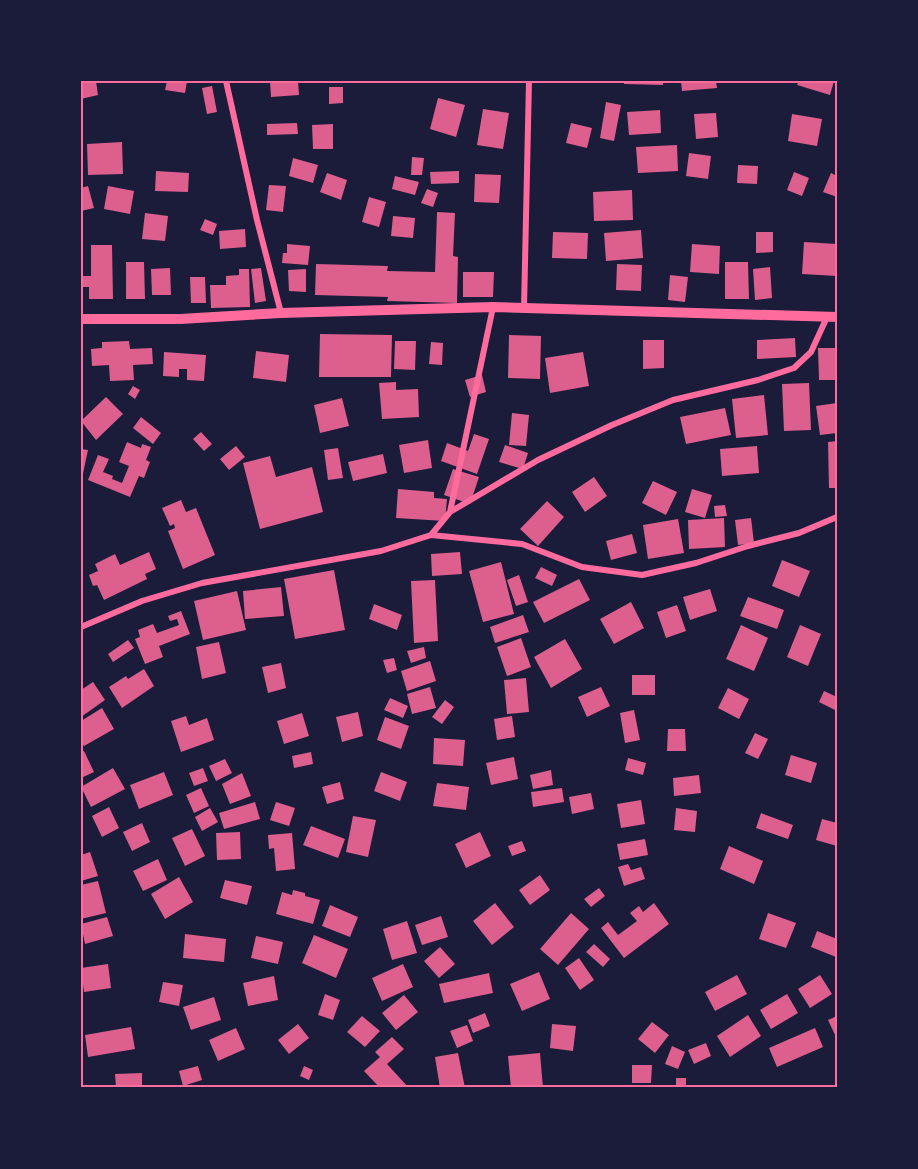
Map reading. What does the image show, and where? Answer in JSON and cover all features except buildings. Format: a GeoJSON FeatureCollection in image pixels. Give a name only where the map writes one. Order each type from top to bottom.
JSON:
{"type":"FeatureCollection","features":[{"type":"Feature","properties":{"kind":"street"},"geometry":{"type":"LineString","coordinates":[[226,81],[257,220],[281,313]]}},
{"type":"Feature","properties":{"kind":"street"},"geometry":{"type":"LineString","coordinates":[[524,308],[529,81]]}},
{"type":"Feature","properties":{"kind":"street"},"geometry":{"type":"LineString","coordinates":[[450,512],[493,307]]}},
{"type":"Feature","properties":{"kind":"street"},"geometry":{"type":"LineString","coordinates":[[81,319],[180,319],[281,313],[493,307],[832,317],[811,352],[794,368],[759,380],[673,400],[612,424],[538,460],[450,512],[431,535]]}},
{"type":"Feature","properties":{"kind":"street"},"geometry":{"type":"LineString","coordinates":[[81,627],[142,601],[202,583],[381,551],[431,535],[522,544],[582,567],[642,575],[696,563],[748,546],[800,533],[837,517]]}}]}
